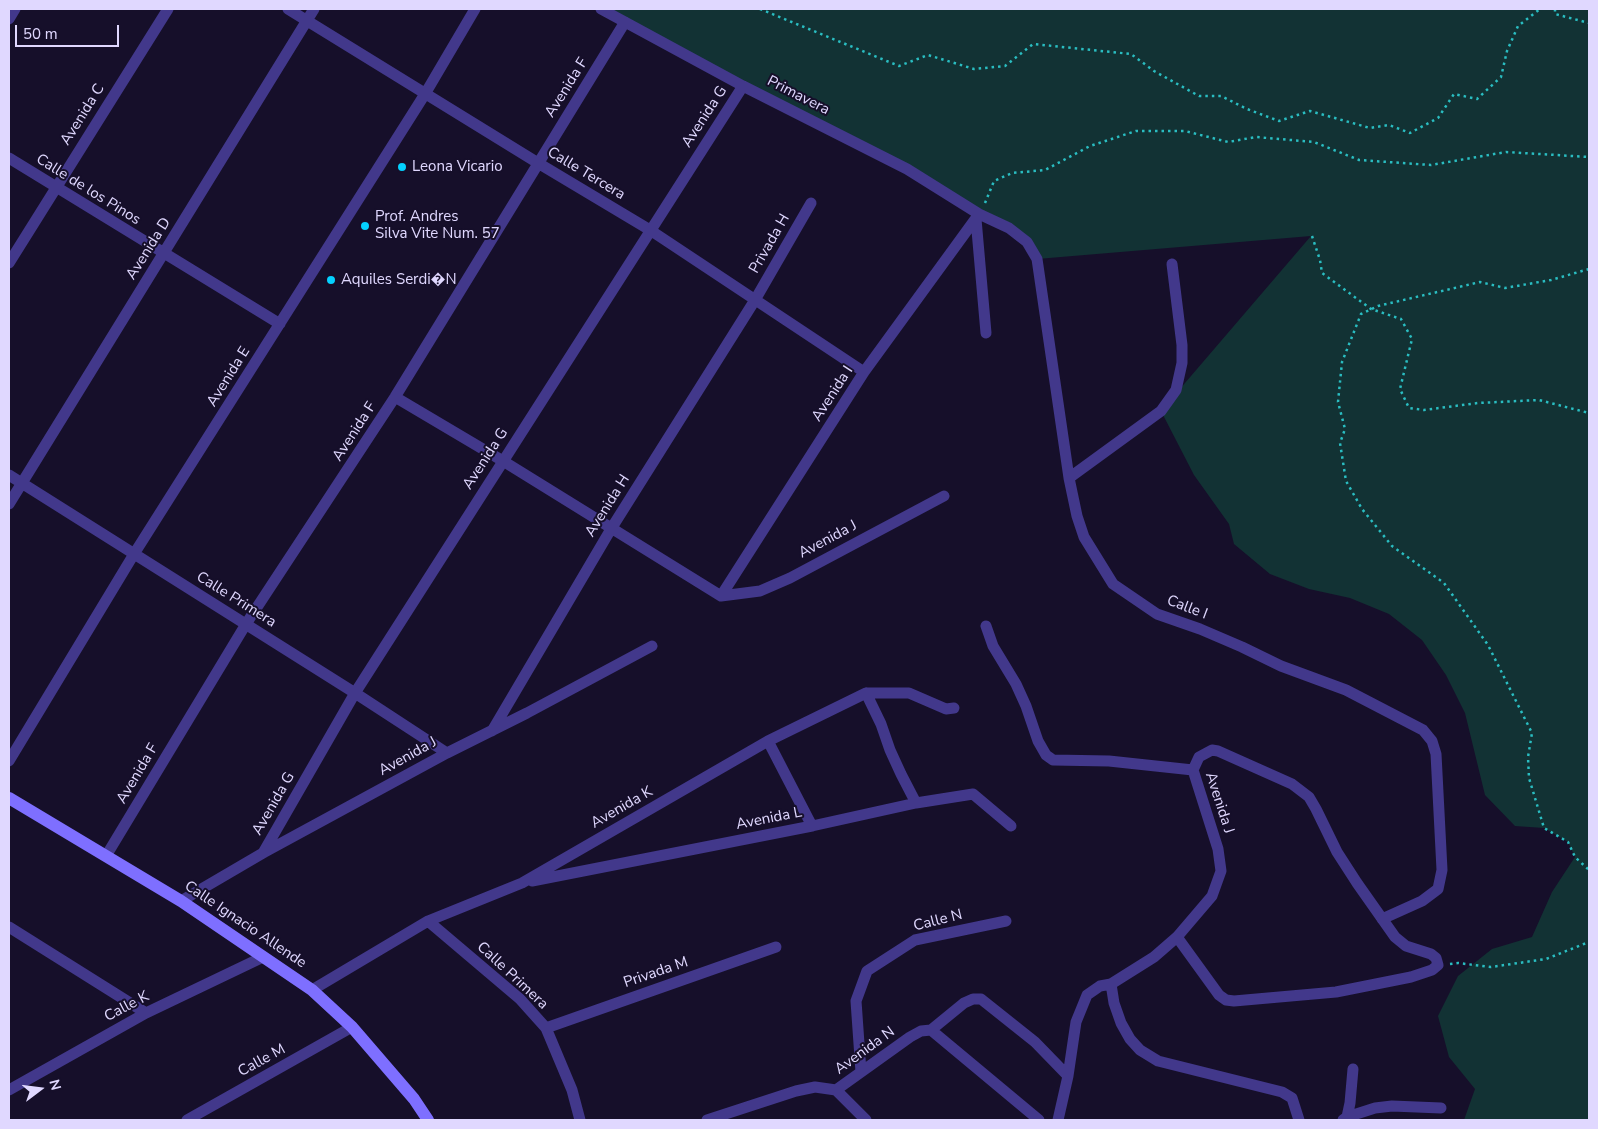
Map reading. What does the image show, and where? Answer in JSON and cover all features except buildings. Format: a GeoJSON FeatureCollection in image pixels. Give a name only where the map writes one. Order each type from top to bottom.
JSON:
{"type":"FeatureCollection","features":[{"type":"Feature","properties":{"kind":"street"},"geometry":{"type":"LineString","coordinates":[[9,19],[15,9]]}},
{"type":"Feature","properties":{"kind":"street","name":"Avenida C"},"geometry":{"type":"LineString","coordinates":[[9,263],[168,9]]}},
{"type":"Feature","properties":{"kind":"street","name":"Calle Tercera"},"geometry":{"type":"LineString","coordinates":[[288,9],[650,230],[864,372]]}},
{"type":"Feature","properties":{"kind":"street","name":"Avenida D"},"geometry":{"type":"LineString","coordinates":[[9,504],[314,9]]}},
{"type":"Feature","properties":{"kind":"street","name":"Avenida E"},"geometry":{"type":"LineString","coordinates":[[9,761],[134,554],[425,94],[475,9]]}},
{"type":"Feature","properties":{"kind":"street","name":"Primavera"},"geometry":{"type":"LineString","coordinates":[[601,9],[743,86],[908,169],[978,217]]}},
{"type":"Feature","properties":{"kind":"street","name":"Avenida F"},"geometry":{"type":"LineString","coordinates":[[106,856],[246,624],[395,398],[626,22]]}},
{"type":"Feature","properties":{"kind":"street","name":"Avenida G"},"geometry":{"type":"LineString","coordinates":[[263,853],[355,693],[743,86]]}},
{"type":"Feature","properties":{"kind":"street","name":"Calle de los Pinos"},"geometry":{"type":"LineString","coordinates":[[9,158],[280,324]]}},
{"type":"Feature","properties":{"kind":"street","name":"Privada H"},"geometry":{"type":"LineString","coordinates":[[755,300],[811,203]]}},
{"type":"Feature","properties":{"kind":"street"},"geometry":{"type":"LineString","coordinates":[[978,217],[986,333]]}},
{"type":"Feature","properties":{"kind":"street","name":"Avenida I"},"geometry":{"type":"LineString","coordinates":[[721,596],[864,372],[978,217]]}},
{"type":"Feature","properties":{"kind":"street","name":"Calle I"},"geometry":{"type":"LineString","coordinates":[[978,217],[1009,228],[1027,242],[1037,259],[1076,516],[1084,537],[1113,584],[1157,614],[1200,629],[1281,666],[1346,690],[1423,730],[1432,740],[1436,754],[1442,870],[1438,889],[1422,901],[1382,919]]}},
{"type":"Feature","properties":{"kind":"street"},"geometry":{"type":"LineString","coordinates":[[1069,478],[1162,411],[1176,390],[1182,363],[1182,345],[1172,264]]}},
{"type":"Feature","properties":{"kind":"street","name":"Avenida H"},"geometry":{"type":"LineString","coordinates":[[492,731],[611,528],[755,300]]}},
{"type":"Feature","properties":{"kind":"street"},"geometry":{"type":"LineString","coordinates":[[395,398],[503,461],[721,596]]}},
{"type":"Feature","properties":{"kind":"street","name":"Calle Primera"},"geometry":{"type":"LineString","coordinates":[[9,475],[447,753]]}},
{"type":"Feature","properties":{"kind":"street","name":"Avenida J"},"geometry":{"type":"LineString","coordinates":[[721,596],[760,591],[790,578],[944,496]]}},
{"type":"Feature","properties":{"kind":"street"},"geometry":{"type":"LineString","coordinates":[[986,626],[992,646],[1016,684],[1026,706],[1038,741],[1046,755],[1053,760],[1109,761],[1192,770]]}},
{"type":"Feature","properties":{"kind":"street","name":"Avenida J"},"geometry":{"type":"LineString","coordinates":[[181,901],[263,853],[447,753],[652,646]]}},
{"type":"Feature","properties":{"kind":"street"},"geometry":{"type":"LineString","coordinates":[[866,693],[901,774],[916,803]]}},
{"type":"Feature","properties":{"kind":"street","name":"Avenida K"},"geometry":{"type":"LineString","coordinates":[[312,990],[428,921],[522,883],[768,741],[866,693],[909,693],[946,709],[954,708]]}},
{"type":"Feature","properties":{"kind":"street"},"geometry":{"type":"LineString","coordinates":[[768,741],[812,826]]}},
{"type":"Feature","properties":{"kind":"street","name":"Avenida J"},"geometry":{"type":"LineString","coordinates":[[1068,1076],[1076,1022],[1082,1003],[1087,995],[1100,986],[1111,984],[1154,957],[1177,937],[1212,896],[1221,871],[1218,849],[1192,770],[1199,757],[1212,750],[1292,784],[1308,797],[1337,852],[1395,937],[1406,946],[1432,954],[1436,958],[1438,965]]}},
{"type":"Feature","properties":{"kind":"street","name":"Avenida L"},"geometry":{"type":"LineString","coordinates":[[522,883],[812,826],[916,803],[973,794],[1011,826]]}},
{"type":"Feature","properties":{"kind":"street","name":"Calle Ignacio Allende"},"geometry":{"type":"LineString","coordinates":[[9,798],[181,901],[312,990],[352,1028],[414,1099],[428,1120]]}},
{"type":"Feature","properties":{"kind":"street","name":"Calle Primera"},"geometry":{"type":"LineString","coordinates":[[428,921],[520,1000],[546,1028],[572,1090],[580,1120]]}},
{"type":"Feature","properties":{"kind":"street","name":"Calle N"},"geometry":{"type":"LineString","coordinates":[[861,1072],[856,1001],[867,971],[915,940],[1006,921]]}},
{"type":"Feature","properties":{"kind":"street"},"geometry":{"type":"LineString","coordinates":[[9,927],[146,1012]]}},
{"type":"Feature","properties":{"kind":"street"},"geometry":{"type":"LineString","coordinates":[[1177,937],[1219,995],[1226,1000],[1234,1002],[1336,992],[1411,978],[1432,970],[1438,965]]}},
{"type":"Feature","properties":{"kind":"street","name":"Privada M"},"geometry":{"type":"LineString","coordinates":[[546,1028],[776,947]]}},
{"type":"Feature","properties":{"kind":"street","name":"Calle K"},"geometry":{"type":"LineString","coordinates":[[9,1090],[146,1012],[263,957]]}},
{"type":"Feature","properties":{"kind":"street"},"geometry":{"type":"LineString","coordinates":[[1111,984],[1114,1003],[1121,1022],[1130,1039],[1140,1050],[1158,1061],[1282,1092],[1292,1098],[1299,1120]]}},
{"type":"Feature","properties":{"kind":"street","name":"Avenida N"},"geometry":{"type":"LineString","coordinates":[[707,1120],[796,1091],[815,1088],[836,1090],[910,1037],[921,1031],[932,1030],[964,1002],[973,999],[981,999],[1035,1042],[1068,1076]]}},
{"type":"Feature","properties":{"kind":"street","name":"Calle M"},"geometry":{"type":"LineString","coordinates":[[186,1120],[352,1028]]}},
{"type":"Feature","properties":{"kind":"street"},"geometry":{"type":"LineString","coordinates":[[932,1030],[1039,1120]]}},
{"type":"Feature","properties":{"kind":"street"},"geometry":{"type":"LineString","coordinates":[[1345,1119],[1350,1103],[1352,1069]]}},
{"type":"Feature","properties":{"kind":"street"},"geometry":{"type":"LineString","coordinates":[[1058,1120],[1068,1076]]}},
{"type":"Feature","properties":{"kind":"street"},"geometry":{"type":"LineString","coordinates":[[836,1090],[866,1120]]}},
{"type":"Feature","properties":{"kind":"street"},"geometry":{"type":"LineString","coordinates":[[1345,1119],[1375,1108],[1392,1106],[1441,1108]]}},
{"type":"Feature","properties":{"kind":"path"},"geometry":{"type":"LineString","coordinates":[[760,9],[899,66],[928,55],[974,69],[1005,66],[1033,44],[1131,54],[1154,71],[1199,96],[1221,96],[1247,109],[1279,121],[1310,111],[1370,128],[1389,125],[1410,133],[1438,118],[1454,94],[1477,99],[1501,77],[1507,51],[1518,26],[1540,9]]}},
{"type":"Feature","properties":{"kind":"path"},"geometry":{"type":"LineString","coordinates":[[1554,9],[1555,14],[1589,23]]}},
{"type":"Feature","properties":{"kind":"path"},"geometry":{"type":"LineString","coordinates":[[978,217],[994,181],[1012,173],[1045,170],[1090,146],[1136,131],[1185,131],[1228,142],[1256,137],[1314,142],[1359,160],[1431,165],[1506,152],[1589,156]]}},
{"type":"Feature","properties":{"kind":"path"},"geometry":{"type":"LineString","coordinates":[[1312,236],[1322,273],[1371,309],[1401,319],[1412,339],[1400,388],[1409,408],[1424,410],[1478,403],[1539,400],[1589,413]]}},
{"type":"Feature","properties":{"kind":"path"},"geometry":{"type":"LineString","coordinates":[[1589,270],[1551,280],[1505,288],[1480,282],[1378,306],[1361,314],[1342,362],[1338,402],[1345,429],[1340,443],[1346,481],[1362,509],[1392,546],[1444,583],[1488,645],[1532,733],[1528,757],[1529,778],[1544,828],[1568,842],[1575,857],[1589,870]]}},
{"type":"Feature","properties":{"kind":"path"},"geometry":{"type":"LineString","coordinates":[[1438,965],[1458,963],[1491,967],[1546,959],[1589,942]]}},
{"type":"Feature","properties":{"kind":"green space"},"geometry":{"type":"Polygon","coordinates":[[[601,9],[1589,9],[1589,1120],[1464,1120],[1475,1089],[1449,1057],[1438,1016],[1458,976],[1492,949],[1532,937],[1552,892],[1575,857],[1568,842],[1544,828],[1515,826],[1485,795],[1465,713],[1446,675],[1422,640],[1389,614],[1350,598],[1309,589],[1270,574],[1234,544],[1229,524],[1194,475],[1161,411],[1311,236],[1037,259],[1009,228],[601,9]]]}},
{"type":"Feature","properties":{"kind":"place","name":"Leona Vicario"},"geometry":{"type":"Point","coordinates":[402,167]}},
{"type":"Feature","properties":{"kind":"place","name":"Prof. Andres Silva Vite Num. 57"},"geometry":{"type":"Point","coordinates":[365,226]}},
{"type":"Feature","properties":{"kind":"place","name":"Aquiles Serdi�N"},"geometry":{"type":"Point","coordinates":[331,280]}}]}
